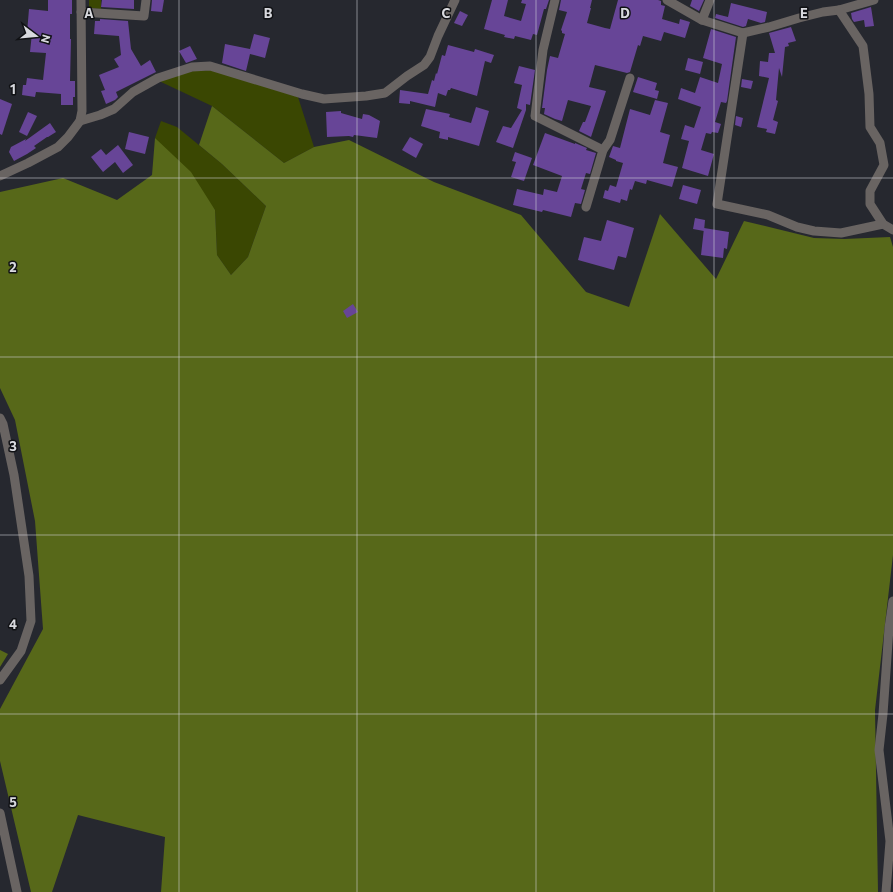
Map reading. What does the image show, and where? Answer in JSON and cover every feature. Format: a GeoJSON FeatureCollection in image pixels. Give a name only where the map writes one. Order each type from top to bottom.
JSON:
{"type":"FeatureCollection","features":[{"type":"Feature","properties":{"kind":"street"},"geometry":{"type":"LineString","coordinates":[[0,176],[58,147],[68,138],[80,120],[82,111],[81,0]]}},
{"type":"Feature","properties":{"kind":"street"},"geometry":{"type":"LineString","coordinates":[[81,12],[144,16],[146,0]]}},
{"type":"Feature","properties":{"kind":"street"},"geometry":{"type":"LineString","coordinates":[[80,120],[100,115],[114,109],[132,92],[158,78],[192,67],[210,66],[302,94],[324,99],[385,93],[424,65],[430,57],[455,0]]}},
{"type":"Feature","properties":{"kind":"street"},"geometry":{"type":"LineString","coordinates":[[555,0],[543,50],[535,116],[603,150]]}},
{"type":"Feature","properties":{"kind":"street"},"geometry":{"type":"LineString","coordinates":[[667,0],[702,20],[743,33],[805,16],[839,10],[874,0]]}},
{"type":"Feature","properties":{"kind":"street"},"geometry":{"type":"LineString","coordinates":[[702,20],[710,0]]}},
{"type":"Feature","properties":{"kind":"street"},"geometry":{"type":"LineString","coordinates":[[839,10],[863,46],[869,94],[870,127],[880,143],[884,165],[870,191],[870,204],[882,224],[893,230]]}},
{"type":"Feature","properties":{"kind":"street"},"geometry":{"type":"LineString","coordinates":[[743,33],[717,204],[768,214],[797,227],[814,231],[841,233],[882,224]]}},
{"type":"Feature","properties":{"kind":"street"},"geometry":{"type":"LineString","coordinates":[[586,207],[603,150],[610,140],[630,78]]}},
{"type":"Feature","properties":{"kind":"street"},"geometry":{"type":"LineString","coordinates":[[0,418],[3,424],[14,475],[29,576],[31,621],[21,650],[0,680]]}},
{"type":"Feature","properties":{"kind":"street"},"geometry":{"type":"LineString","coordinates":[[886,892],[890,841],[879,750],[889,628],[893,601]]}},
{"type":"Feature","properties":{"kind":"street"},"geometry":{"type":"LineString","coordinates":[[0,813],[17,892]]}},
{"type":"Feature","properties":{"kind":"green space"},"geometry":{"type":"Polygon","coordinates":[[[89,0],[101,0],[101,9],[89,8],[89,0]]]}},
{"type":"Feature","properties":{"kind":"green space"},"geometry":{"type":"Polygon","coordinates":[[[213,70],[298,97],[314,147],[284,163],[212,106],[159,81],[193,71],[213,70]]]}},
{"type":"Feature","properties":{"kind":"green space"},"geometry":{"type":"Polygon","coordinates":[[[212,106],[284,163],[314,147],[349,140],[434,182],[521,215],[586,292],[629,307],[660,214],[716,279],[744,221],[814,238],[844,239],[890,237],[893,247],[893,555],[875,710],[878,892],[161,892],[165,837],[78,815],[52,892],[31,892],[0,761],[0,709],[43,629],[35,521],[15,420],[0,388],[0,192],[63,178],[117,200],[152,175],[155,138],[191,172],[215,210],[217,255],[231,275],[248,257],[266,206],[222,164],[199,145],[212,106]]]}},
{"type":"Feature","properties":{"kind":"green space"},"geometry":{"type":"Polygon","coordinates":[[[161,121],[177,127],[222,164],[266,206],[248,257],[231,275],[217,255],[215,210],[155,138],[161,121]]]}},
{"type":"Feature","properties":{"kind":"green space"},"geometry":{"type":"Polygon","coordinates":[[[0,650],[8,654],[0,667],[0,650]]]}},
{"type":"Feature","properties":{"kind":"building"},"geometry":{"type":"Polygon","coordinates":[[[48,0],[72,0],[72,14],[70,14],[70,81],[75,81],[75,97],[73,97],[73,105],[61,105],[61,94],[36,92],[35,97],[22,95],[23,85],[26,85],[27,78],[43,80],[46,53],[30,52],[32,33],[27,33],[29,9],[48,11],[48,0]]]}},
{"type":"Feature","properties":{"kind":"building"},"geometry":{"type":"Polygon","coordinates":[[[102,0],[134,0],[134,9],[101,7],[102,0]]]}},
{"type":"Feature","properties":{"kind":"building"},"geometry":{"type":"Polygon","coordinates":[[[152,0],[164,0],[162,12],[151,11],[152,0]]]}},
{"type":"Feature","properties":{"kind":"building"},"geometry":{"type":"Polygon","coordinates":[[[492,0],[508,0],[504,16],[521,21],[526,4],[521,3],[522,0],[549,0],[546,9],[544,9],[537,35],[533,34],[531,40],[515,36],[514,39],[504,37],[505,35],[484,29],[492,0]]]}},
{"type":"Feature","properties":{"kind":"building"},"geometry":{"type":"Polygon","coordinates":[[[561,0],[592,0],[587,23],[610,29],[618,0],[658,0],[661,1],[661,5],[665,6],[662,19],[679,24],[680,19],[690,22],[685,38],[664,32],[661,41],[643,36],[640,46],[638,45],[630,72],[627,73],[595,65],[589,87],[606,91],[591,137],[579,131],[583,122],[585,122],[591,106],[568,100],[562,121],[544,114],[545,108],[542,108],[550,56],[558,58],[565,34],[562,33],[561,30],[567,12],[559,10],[561,0]]]}},
{"type":"Feature","properties":{"kind":"building"},"geometry":{"type":"Polygon","coordinates":[[[692,0],[704,0],[699,11],[690,6],[692,0]]]}},
{"type":"Feature","properties":{"kind":"building"},"geometry":{"type":"Polygon","coordinates":[[[731,3],[767,12],[765,22],[761,23],[748,19],[746,26],[743,27],[715,18],[716,14],[728,17],[731,3]]]}},
{"type":"Feature","properties":{"kind":"building"},"geometry":{"type":"Polygon","coordinates":[[[871,7],[874,26],[865,27],[864,20],[854,22],[851,13],[871,7]]]}},
{"type":"Feature","properties":{"kind":"building"},"geometry":{"type":"Polygon","coordinates":[[[460,11],[468,15],[462,26],[454,23],[460,11]]]}},
{"type":"Feature","properties":{"kind":"building"},"geometry":{"type":"Polygon","coordinates":[[[100,19],[128,21],[131,49],[141,66],[150,60],[156,72],[116,92],[118,97],[106,104],[101,91],[105,90],[99,75],[119,67],[114,59],[121,55],[119,36],[94,34],[95,21],[100,21],[100,19]]]}},
{"type":"Feature","properties":{"kind":"building"},"geometry":{"type":"Polygon","coordinates":[[[791,27],[796,41],[788,43],[789,46],[785,47],[782,77],[779,68],[776,100],[778,101],[773,120],[778,122],[775,134],[766,132],[767,129],[757,127],[769,78],[759,76],[760,61],[768,62],[769,53],[775,53],[769,33],[791,27]]]}},
{"type":"Feature","properties":{"kind":"building"},"geometry":{"type":"Polygon","coordinates":[[[711,29],[736,37],[727,101],[726,103],[721,102],[715,122],[721,124],[718,133],[706,133],[701,150],[714,154],[708,176],[682,168],[689,141],[681,139],[685,125],[694,128],[701,107],[678,99],[681,88],[695,93],[700,77],[718,83],[722,64],[703,58],[711,29]]]}},
{"type":"Feature","properties":{"kind":"building"},"geometry":{"type":"Polygon","coordinates":[[[254,34],[270,38],[265,58],[250,54],[246,71],[222,63],[225,44],[250,49],[254,34]]]}},
{"type":"Feature","properties":{"kind":"building"},"geometry":{"type":"Polygon","coordinates":[[[448,45],[474,52],[475,49],[494,55],[491,63],[485,61],[477,96],[451,88],[448,90],[446,96],[438,93],[435,107],[410,101],[410,104],[399,103],[400,90],[428,94],[432,80],[434,81],[436,73],[437,74],[442,55],[445,56],[448,45]]]}},
{"type":"Feature","properties":{"kind":"building"},"geometry":{"type":"Polygon","coordinates":[[[190,46],[197,59],[186,63],[179,51],[190,46]]]}},
{"type":"Feature","properties":{"kind":"building"},"geometry":{"type":"Polygon","coordinates":[[[688,58],[703,62],[700,74],[685,70],[688,58]]]}},
{"type":"Feature","properties":{"kind":"building"},"geometry":{"type":"Polygon","coordinates":[[[519,66],[535,70],[530,105],[526,104],[526,110],[513,148],[496,142],[503,126],[511,128],[522,110],[517,108],[522,85],[514,83],[519,66]]]}},
{"type":"Feature","properties":{"kind":"building"},"geometry":{"type":"Polygon","coordinates":[[[638,77],[657,83],[655,90],[659,91],[657,99],[633,92],[638,77]]]}},
{"type":"Feature","properties":{"kind":"building"},"geometry":{"type":"Polygon","coordinates":[[[742,79],[753,81],[751,89],[741,87],[742,79]]]}},
{"type":"Feature","properties":{"kind":"building"},"geometry":{"type":"Polygon","coordinates":[[[0,99],[12,104],[2,135],[0,134],[0,99]]]}},
{"type":"Feature","properties":{"kind":"building"},"geometry":{"type":"Polygon","coordinates":[[[655,100],[668,103],[660,132],[670,135],[663,163],[678,167],[672,187],[647,180],[646,184],[635,181],[632,190],[630,189],[627,201],[621,199],[620,203],[603,198],[605,190],[608,191],[610,185],[616,187],[623,163],[609,157],[613,146],[620,148],[630,109],[650,115],[655,100]]]}},
{"type":"Feature","properties":{"kind":"building"},"geometry":{"type":"Polygon","coordinates":[[[476,107],[489,111],[479,146],[448,137],[448,140],[439,138],[440,132],[421,126],[426,109],[450,114],[449,117],[471,123],[476,107]]]}},
{"type":"Feature","properties":{"kind":"building"},"geometry":{"type":"Polygon","coordinates":[[[341,111],[341,113],[362,119],[363,114],[369,115],[380,121],[377,138],[354,135],[353,137],[327,137],[326,112],[341,111]]]}},
{"type":"Feature","properties":{"kind":"building"},"geometry":{"type":"Polygon","coordinates":[[[28,112],[37,116],[27,136],[19,132],[28,112]]]}},
{"type":"Feature","properties":{"kind":"building"},"geometry":{"type":"Polygon","coordinates":[[[736,116],[743,118],[741,127],[735,125],[736,116]]]}},
{"type":"Feature","properties":{"kind":"building"},"geometry":{"type":"Polygon","coordinates":[[[50,123],[56,132],[34,146],[36,148],[14,161],[9,152],[11,147],[26,139],[25,141],[50,123]]]}},
{"type":"Feature","properties":{"kind":"building"},"geometry":{"type":"Polygon","coordinates":[[[129,132],[149,137],[145,154],[125,149],[129,132]]]}},
{"type":"Feature","properties":{"kind":"building"},"geometry":{"type":"Polygon","coordinates":[[[545,133],[575,143],[587,148],[586,150],[596,153],[590,174],[586,173],[581,189],[585,190],[581,204],[575,203],[571,217],[513,205],[517,189],[543,195],[544,189],[557,192],[562,176],[533,165],[545,133]]]}},
{"type":"Feature","properties":{"kind":"building"},"geometry":{"type":"Polygon","coordinates":[[[410,137],[423,144],[416,158],[402,150],[410,137]]]}},
{"type":"Feature","properties":{"kind":"building"},"geometry":{"type":"Polygon","coordinates":[[[118,145],[133,165],[123,173],[115,162],[103,172],[91,157],[101,149],[106,155],[118,145]]]}},
{"type":"Feature","properties":{"kind":"building"},"geometry":{"type":"Polygon","coordinates":[[[515,152],[532,158],[524,181],[511,177],[516,162],[512,161],[515,152]]]}},
{"type":"Feature","properties":{"kind":"building"},"geometry":{"type":"Polygon","coordinates":[[[683,185],[701,190],[697,204],[679,199],[683,185]]]}},
{"type":"Feature","properties":{"kind":"building"},"geometry":{"type":"Polygon","coordinates":[[[695,218],[705,220],[704,231],[693,229],[695,218]]]}},
{"type":"Feature","properties":{"kind":"building"},"geometry":{"type":"Polygon","coordinates":[[[607,220],[634,228],[626,258],[618,256],[614,270],[578,260],[584,237],[601,241],[607,220]]]}},
{"type":"Feature","properties":{"kind":"building"},"geometry":{"type":"Polygon","coordinates":[[[704,228],[729,232],[727,249],[724,248],[723,258],[701,255],[704,228]]]}},
{"type":"Feature","properties":{"kind":"building"},"geometry":{"type":"Polygon","coordinates":[[[353,304],[358,312],[347,318],[343,311],[353,304]]]}}]}
